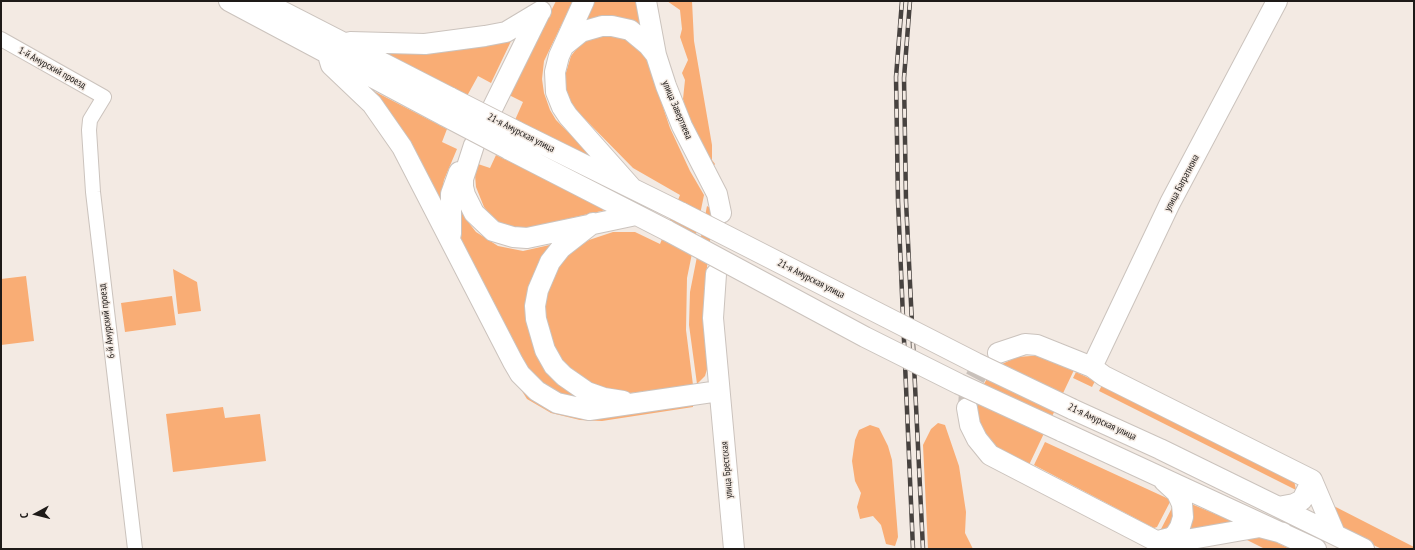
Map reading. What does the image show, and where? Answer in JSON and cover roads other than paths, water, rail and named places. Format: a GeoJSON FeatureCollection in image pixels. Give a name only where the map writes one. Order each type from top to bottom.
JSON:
{"type":"FeatureCollection","features":[{"type":"Feature","properties":{"kind":"main road","name":"21-я Амурская улица"},"geometry":{"type":"LineString","coordinates":[[229,1],[335,48],[448,107],[508,149],[668,231],[878,343],[959,384],[1316,549]]}},
{"type":"Feature","properties":{"kind":"main road","name":"21-я Амурская улица"},"geometry":{"type":"LineString","coordinates":[[262,1],[335,48]]}},
{"type":"Feature","properties":{"kind":"main road"},"geometry":{"type":"LineString","coordinates":[[584,1],[556,65],[554,81],[556,92],[562,107],[631,187]]}},
{"type":"Feature","properties":{"kind":"main road","name":"улица Завертяева"},"geometry":{"type":"LineString","coordinates":[[646,1],[656,55],[672,103],[717,194],[721,213]]}},
{"type":"Feature","properties":{"kind":"main road","name":"улица Багратиона"},"geometry":{"type":"LineString","coordinates":[[1092,368],[1170,203],[1277,1]]}},
{"type":"Feature","properties":{"kind":"main road"},"geometry":{"type":"LineString","coordinates":[[543,6],[511,29],[485,36],[413,44],[335,48],[331,65],[372,104],[394,133],[410,160],[520,374],[537,391],[557,403],[589,410],[719,391],[713,318],[716,274]]}},
{"type":"Feature","properties":{"kind":"main road"},"geometry":{"type":"LineString","coordinates":[[492,109],[543,6]]}},
{"type":"Feature","properties":{"kind":"main road"},"geometry":{"type":"LineString","coordinates":[[564,46],[581,32],[596,27],[612,26],[630,30],[648,45],[656,55]]}},
{"type":"Feature","properties":{"kind":"main road","name":"21-я Амурская улица"},"geometry":{"type":"LineString","coordinates":[[448,107],[516,131],[631,187],[976,363],[1364,549]]}},
{"type":"Feature","properties":{"kind":"main road"},"geometry":{"type":"LineString","coordinates":[[452,244],[450,225],[451,194],[455,177],[472,152],[463,179],[465,195],[474,213],[493,231],[508,236],[527,238],[540,237],[593,223],[636,215]]}},
{"type":"Feature","properties":{"kind":"main road"},"geometry":{"type":"LineString","coordinates":[[593,223],[561,248],[550,262],[543,276],[535,306],[539,335],[554,366],[581,389],[604,398],[637,402]]}},
{"type":"Feature","properties":{"kind":"main road"},"geometry":{"type":"LineString","coordinates":[[998,354],[1025,344],[1037,345],[1092,368],[1104,376],[1312,480],[1335,534]]}},
{"type":"Feature","properties":{"kind":"main road","name":"улица Брестская"},"geometry":{"type":"LineString","coordinates":[[719,391],[734,549]]}},
{"type":"Feature","properties":{"kind":"main road"},"geometry":{"type":"LineString","coordinates":[[967,408],[970,425],[977,439],[990,455],[1156,541],[1174,542],[1260,527],[1283,533]]}},
{"type":"Feature","properties":{"kind":"main road"},"geometry":{"type":"LineString","coordinates":[[1156,541],[1170,538],[1175,535],[1183,517],[1182,504],[1177,493],[1161,477]]}},
{"type":"Feature","properties":{"kind":"main road"},"geometry":{"type":"LineString","coordinates":[[1278,507],[1294,504],[1302,500],[1312,480]]}},
{"type":"Feature","properties":{"kind":"street","name":"1-й Амурский проезд"},"geometry":{"type":"LineString","coordinates":[[1,39],[104,97]]}},
{"type":"Feature","properties":{"kind":"street","name":"6-й Амурский проезд"},"geometry":{"type":"LineString","coordinates":[[104,97],[90,120],[89,130],[92,192],[135,549]]}},
{"type":"Feature","properties":{"kind":"tunnel"},"geometry":{"type":"LineString","coordinates":[[968,407],[969,392],[974,380],[980,369],[994,356]]}},
{"type":"Feature","properties":{"kind":"railway"},"geometry":{"type":"LineString","coordinates":[[902,1],[896,77],[898,201],[913,549]]}},
{"type":"Feature","properties":{"kind":"railway"},"geometry":{"type":"LineString","coordinates":[[910,1],[904,78],[906,201],[923,549]]}}]}
